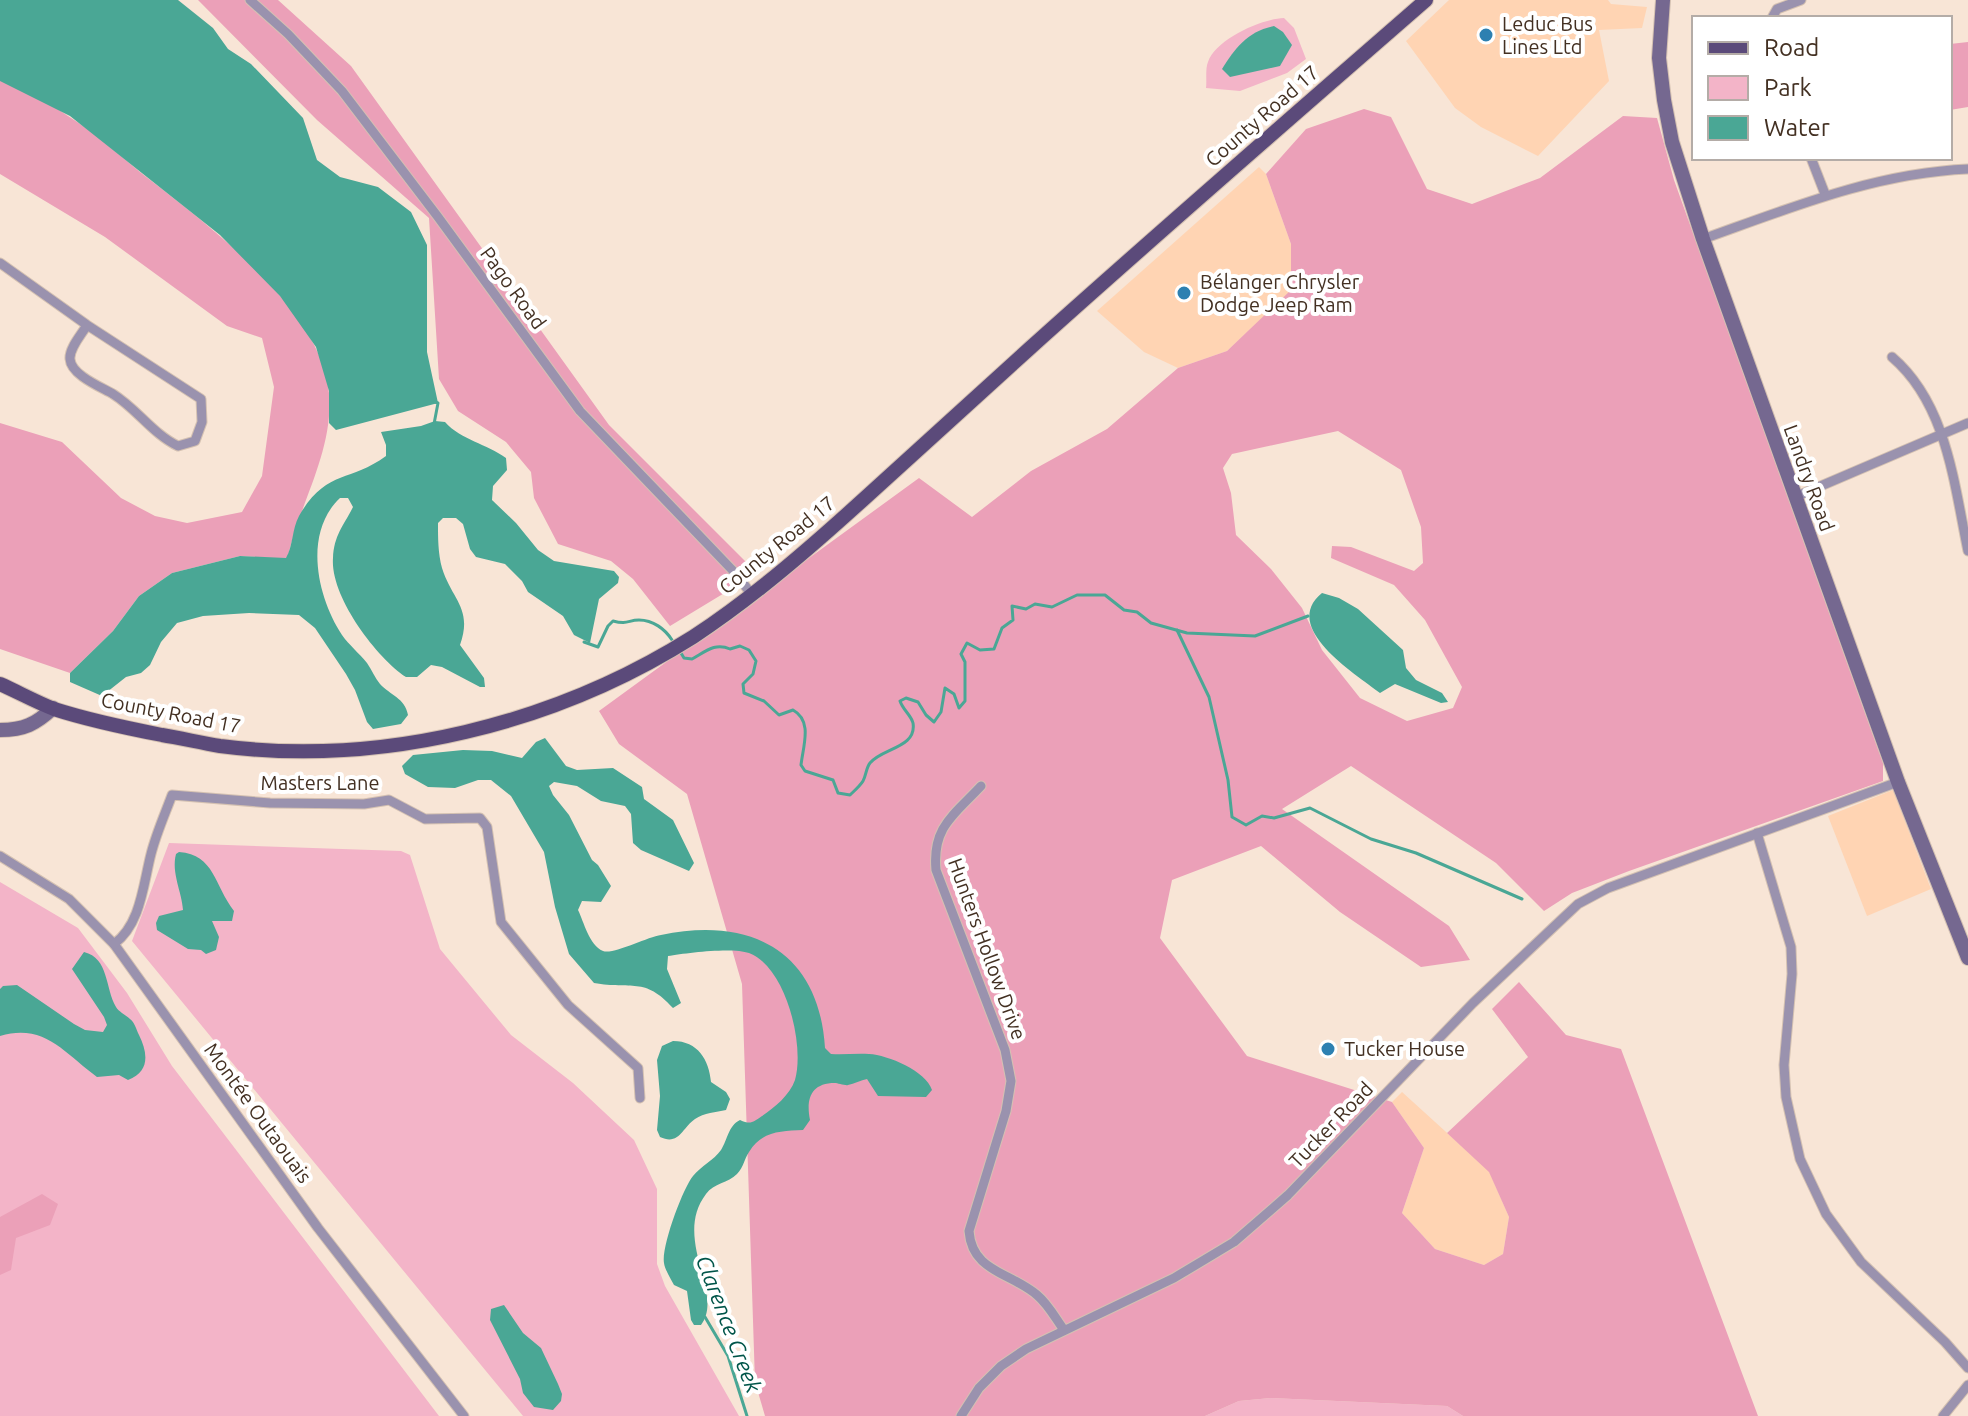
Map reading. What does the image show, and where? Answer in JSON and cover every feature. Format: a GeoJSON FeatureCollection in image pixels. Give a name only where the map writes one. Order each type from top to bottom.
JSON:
{"type":"FeatureCollection","features":[{"type":"Feature","properties":{"kind":"main road","name":"County Road 17"},"geometry":{"type":"LineString","coordinates":[[0,684],[53,708],[136,730],[222,746],[308,751],[354,749],[451,735],[551,707],[600,687],[696,635],[827,532],[1174,218],[1426,0]]}},
{"type":"Feature","properties":{"kind":"main road","name":"Landry Road"},"geometry":{"type":"LineString","coordinates":[[1663,0],[1659,58],[1672,142],[1703,239],[1898,782],[1968,958]]}},
{"type":"Feature","properties":{"kind":"main road"},"geometry":{"type":"LineString","coordinates":[[0,730],[22,729],[35,724],[53,708]]}},
{"type":"Feature","properties":{"kind":"street","name":"Pago Road"},"geometry":{"type":"LineString","coordinates":[[250,0],[288,34],[342,91],[580,411],[738,576],[751,594]]}},
{"type":"Feature","properties":{"kind":"street"},"geometry":{"type":"LineString","coordinates":[[1773,16],[1777,9],[1801,0]]}},
{"type":"Feature","properties":{"kind":"street"},"geometry":{"type":"LineString","coordinates":[[1812,160],[1825,194]]}},
{"type":"Feature","properties":{"kind":"street"},"geometry":{"type":"LineString","coordinates":[[1703,239],[1825,194],[1907,174],[1968,169]]}},
{"type":"Feature","properties":{"kind":"street"},"geometry":{"type":"LineString","coordinates":[[1,266],[201,399],[202,422],[195,441],[178,446],[163,439],[149,422],[118,397],[74,370],[69,360],[87,325]]}},
{"type":"Feature","properties":{"kind":"street"},"geometry":{"type":"LineString","coordinates":[[1892,357],[1909,372],[1942,433],[1968,551]]}},
{"type":"Feature","properties":{"kind":"street"},"geometry":{"type":"LineString","coordinates":[[1795,497],[1968,423]]}},
{"type":"Feature","properties":{"kind":"street","name":"Tucker Road"},"geometry":{"type":"LineString","coordinates":[[961,1416],[979,1388],[1001,1366],[1026,1349],[1174,1278],[1234,1242],[1288,1195],[1473,1003],[1578,904],[1608,888],[1898,782]]}},
{"type":"Feature","properties":{"kind":"street","name":"Hunters Hollow Drive"},"geometry":{"type":"LineString","coordinates":[[981,786],[942,828],[934,849],[936,870],[1005,1050],[1011,1081],[1006,1111],[969,1231],[970,1247],[979,1261],[1029,1288],[1064,1330]]}},
{"type":"Feature","properties":{"kind":"street","name":"Masters Lane"},"geometry":{"type":"LineString","coordinates":[[114,944],[126,936],[143,895],[151,853],[172,795],[270,803],[364,804],[389,800],[425,819],[480,818],[487,827],[501,922],[568,1005],[638,1068],[640,1098]]}},
{"type":"Feature","properties":{"kind":"street"},"geometry":{"type":"LineString","coordinates":[[1757,833],[1791,947],[1792,974],[1784,1065],[1786,1097],[1800,1159],[1826,1214],[1861,1262],[1968,1368]]}},
{"type":"Feature","properties":{"kind":"street","name":"Montée Outaouais"},"geometry":{"type":"LineString","coordinates":[[0,856],[69,899],[114,944],[318,1228],[464,1416]]}},
{"type":"Feature","properties":{"kind":"street"},"geometry":{"type":"LineString","coordinates":[[1943,1416],[1968,1385]]}},
{"type":"Feature","properties":{"kind":"shaded area"},"geometry":{"type":"Polygon","coordinates":[[[198,0],[278,0],[351,66],[609,425],[749,565],[731,589],[670,626],[633,579],[611,561],[558,544],[534,498],[531,472],[506,442],[458,411],[439,379],[429,218],[317,120],[198,0]]]}},
{"type":"Feature","properties":{"kind":"shaded area"},"geometry":{"type":"Polygon","coordinates":[[[1449,0],[1608,0],[1611,4],[1647,7],[1642,28],[1599,30],[1609,81],[1538,156],[1481,127],[1455,108],[1406,41],[1449,0]]]}},
{"type":"Feature","properties":{"kind":"shaded area"},"geometry":{"type":"Polygon","coordinates":[[[1968,42],[1968,107],[1952,110],[1952,44],[1968,42]]]}},
{"type":"Feature","properties":{"kind":"shaded area"},"geometry":{"type":"Polygon","coordinates":[[[0,76],[78,122],[195,215],[256,269],[305,330],[321,361],[329,393],[329,414],[321,456],[286,559],[240,556],[172,573],[139,596],[113,631],[70,673],[0,649],[0,423],[62,442],[121,498],[155,516],[187,523],[242,512],[262,476],[274,387],[262,338],[227,326],[105,237],[0,174],[0,76]]]}},
{"type":"Feature","properties":{"kind":"shaded area"},"geometry":{"type":"Polygon","coordinates":[[[1364,109],[1391,117],[1427,189],[1472,204],[1540,178],[1623,116],[1657,118],[1674,180],[1883,763],[1883,781],[1629,871],[1572,893],[1544,911],[1496,863],[1351,766],[1282,809],[1449,926],[1470,960],[1421,967],[1340,912],[1261,846],[1172,880],[1160,938],[1247,1056],[1392,1102],[1424,1148],[1402,1213],[1435,1249],[1484,1265],[1503,1254],[1509,1217],[1489,1172],[1447,1133],[1528,1057],[1492,1009],[1519,982],[1566,1035],[1621,1049],[1758,1416],[1463,1416],[1447,1406],[1271,1398],[1239,1401],[1205,1416],[765,1416],[755,1382],[742,984],[687,794],[619,744],[599,711],[919,478],[972,517],[1031,471],[1107,429],[1178,368],[1227,351],[1291,290],[1291,244],[1266,174],[1306,129],[1364,109]],[[1338,431],[1232,454],[1223,468],[1231,493],[1236,535],[1271,569],[1302,608],[1322,650],[1360,698],[1407,721],[1453,708],[1462,687],[1425,620],[1394,585],[1331,558],[1332,546],[1351,547],[1414,571],[1423,563],[1421,527],[1401,470],[1338,431]]]}},
{"type":"Feature","properties":{"kind":"shaded area"},"geometry":{"type":"Polygon","coordinates":[[[1259,167],[1266,174],[1291,244],[1291,291],[1227,351],[1178,368],[1144,352],[1097,311],[1259,167]]]}},
{"type":"Feature","properties":{"kind":"shaded area"},"geometry":{"type":"Polygon","coordinates":[[[1893,790],[1931,889],[1867,916],[1828,816],[1893,790]]]}},
{"type":"Feature","properties":{"kind":"shaded area"},"geometry":{"type":"Polygon","coordinates":[[[1402,1092],[1489,1171],[1509,1217],[1503,1254],[1484,1265],[1435,1249],[1402,1213],[1424,1148],[1392,1102],[1402,1092]]]}},
{"type":"Feature","properties":{"kind":"shaded area"},"geometry":{"type":"Polygon","coordinates":[[[42,1194],[58,1204],[50,1225],[16,1238],[11,1270],[0,1275],[0,1217],[42,1194]]]}},
{"type":"Feature","properties":{"kind":"green space"},"geometry":{"type":"Polygon","coordinates":[[[1284,18],[1294,28],[1306,59],[1287,73],[1240,91],[1206,88],[1208,62],[1220,46],[1252,26],[1284,18]]]}},
{"type":"Feature","properties":{"kind":"green space"},"geometry":{"type":"Polygon","coordinates":[[[169,843],[401,851],[410,855],[440,949],[511,1035],[573,1083],[634,1140],[657,1189],[657,1264],[665,1286],[739,1416],[523,1416],[132,941],[169,843]]]}},
{"type":"Feature","properties":{"kind":"green space"},"geometry":{"type":"Polygon","coordinates":[[[0,882],[78,928],[127,993],[172,1066],[439,1416],[0,1416],[0,882]]]}},
{"type":"Feature","properties":{"kind":"green space"},"geometry":{"type":"Polygon","coordinates":[[[1271,1398],[1447,1406],[1463,1416],[1205,1416],[1239,1401],[1271,1398]]]}},
{"type":"Feature","properties":{"kind":"water"},"geometry":{"type":"Polygon","coordinates":[[[0,0],[178,0],[213,28],[228,49],[251,64],[303,118],[317,160],[340,177],[378,187],[411,212],[427,245],[427,352],[438,403],[336,430],[329,423],[329,391],[316,347],[280,296],[220,235],[70,116],[0,81],[0,0]]]}},
{"type":"Feature","properties":{"kind":"water"},"geometry":{"type":"Polygon","coordinates":[[[1274,26],[1283,32],[1292,45],[1280,66],[1230,77],[1222,69],[1243,42],[1257,32],[1274,26]]]}},
{"type":"Feature","properties":{"kind":"water"},"geometry":{"type":"Polygon","coordinates":[[[435,421],[445,422],[506,458],[507,470],[493,486],[492,500],[538,550],[554,561],[614,571],[619,577],[618,583],[599,599],[590,643],[574,635],[563,616],[528,592],[505,564],[476,557],[470,549],[463,524],[456,518],[443,518],[438,523],[440,557],[446,579],[463,613],[460,645],[484,678],[485,687],[431,665],[417,677],[406,677],[369,641],[339,590],[334,573],[335,543],[353,507],[348,498],[340,498],[328,512],[321,529],[318,565],[321,584],[333,620],[342,635],[367,663],[380,684],[404,705],[408,715],[401,724],[373,729],[346,674],[315,628],[299,615],[249,613],[203,616],[177,623],[161,642],[150,665],[141,673],[126,677],[102,696],[70,682],[70,673],[113,631],[139,596],[172,573],[240,556],[286,558],[299,516],[309,501],[329,483],[386,456],[381,432],[435,421]]]}},
{"type":"Feature","properties":{"kind":"water"},"geometry":{"type":"Polygon","coordinates":[[[1322,593],[1358,609],[1403,650],[1406,668],[1416,680],[1442,693],[1448,702],[1441,703],[1395,684],[1380,693],[1339,662],[1315,634],[1310,620],[1311,606],[1322,593]]]}},
{"type":"Feature","properties":{"kind":"water"},"geometry":{"type":"Polygon","coordinates":[[[545,738],[566,766],[577,770],[613,768],[642,787],[644,799],[673,820],[694,863],[689,871],[641,850],[633,843],[631,814],[625,806],[601,801],[577,786],[554,782],[549,786],[569,815],[592,860],[611,886],[601,902],[582,901],[578,910],[598,948],[608,952],[655,936],[694,930],[724,931],[751,937],[774,948],[794,965],[810,987],[820,1015],[825,1048],[831,1054],[886,1057],[922,1076],[932,1090],[926,1097],[878,1096],[867,1079],[847,1085],[835,1083],[820,1086],[812,1094],[810,1120],[803,1130],[766,1136],[754,1145],[737,1174],[709,1190],[697,1211],[694,1229],[707,1297],[707,1312],[701,1325],[694,1325],[687,1291],[674,1285],[665,1266],[669,1232],[689,1183],[696,1172],[721,1150],[733,1126],[740,1120],[749,1123],[756,1120],[781,1101],[793,1086],[797,1047],[790,1009],[773,974],[762,961],[741,951],[668,956],[667,969],[681,1003],[673,1008],[645,988],[594,983],[569,954],[555,907],[544,852],[511,796],[491,780],[478,780],[455,788],[428,787],[405,774],[402,766],[413,755],[463,750],[492,751],[522,758],[536,742],[545,738]]]}},
{"type":"Feature","properties":{"kind":"water"},"geometry":{"type":"Polygon","coordinates":[[[176,854],[191,854],[207,865],[234,911],[232,921],[212,921],[219,937],[216,950],[206,954],[201,950],[188,949],[157,930],[159,916],[183,910],[175,868],[176,854]]]}},
{"type":"Feature","properties":{"kind":"water"},"geometry":{"type":"Polygon","coordinates":[[[84,952],[98,960],[116,1007],[133,1022],[142,1042],[144,1067],[128,1080],[119,1075],[97,1077],[64,1050],[42,1037],[16,1033],[0,1036],[0,989],[17,985],[74,1024],[85,1030],[103,1032],[107,1025],[104,1017],[72,969],[84,952]]]}},
{"type":"Feature","properties":{"kind":"water"},"geometry":{"type":"Polygon","coordinates":[[[673,1041],[689,1044],[701,1053],[711,1082],[726,1092],[730,1099],[726,1110],[699,1117],[676,1138],[666,1139],[660,1137],[657,1130],[660,1096],[657,1060],[662,1046],[673,1041]]]}},
{"type":"Feature","properties":{"kind":"water"},"geometry":{"type":"Polygon","coordinates":[[[504,1305],[523,1333],[541,1348],[558,1384],[561,1401],[553,1410],[534,1407],[523,1393],[520,1379],[490,1320],[491,1309],[504,1305]]]}},
{"type":"Feature","properties":{"kind":"waterway","name":"Clarence Creek"},"geometry":{"type":"LineString","coordinates":[[434,424],[438,403],[435,402]]}},
{"type":"Feature","properties":{"kind":"waterway"},"geometry":{"type":"LineString","coordinates":[[681,653],[684,658],[692,659],[715,647],[730,649],[740,646],[749,650],[756,661],[753,674],[743,684],[744,693],[764,701],[779,715],[793,710],[799,715],[805,727],[801,765],[805,771],[833,780],[838,793],[850,795],[863,781],[875,758],[910,738],[913,723],[900,701],[906,698],[918,702],[934,722],[941,712],[945,688],[954,694],[959,708],[965,701],[965,662],[961,654],[967,643],[980,650],[994,649],[1002,628],[1013,620],[1012,606],[1026,609],[1035,604],[1052,607],[1077,595],[1105,595],[1124,610],[1137,612],[1151,623],[1187,633],[1255,636],[1308,616]]}},
{"type":"Feature","properties":{"kind":"waterway"},"geometry":{"type":"LineString","coordinates":[[584,642],[598,647],[613,621],[639,620],[658,626],[672,640]]}},
{"type":"Feature","properties":{"kind":"waterway"},"geometry":{"type":"LineString","coordinates":[[1177,630],[1209,697],[1228,780],[1232,817],[1246,825],[1262,816],[1274,818],[1310,808],[1371,839],[1416,853],[1522,899]]}},
{"type":"Feature","properties":{"kind":"waterway","name":"Clarence Creek"},"geometry":{"type":"LineString","coordinates":[[705,1317],[728,1356],[747,1416]]}},
{"type":"Feature","properties":{"kind":"place","name":"Leduc Bus Lines Ltd"},"geometry":{"type":"Point","coordinates":[1486,35]}},
{"type":"Feature","properties":{"kind":"place","name":"Bélanger Chrysler Dodge Jeep Ram"},"geometry":{"type":"Point","coordinates":[1184,293]}},
{"type":"Feature","properties":{"kind":"place","name":"Tucker House"},"geometry":{"type":"Point","coordinates":[1328,1049]}}]}
